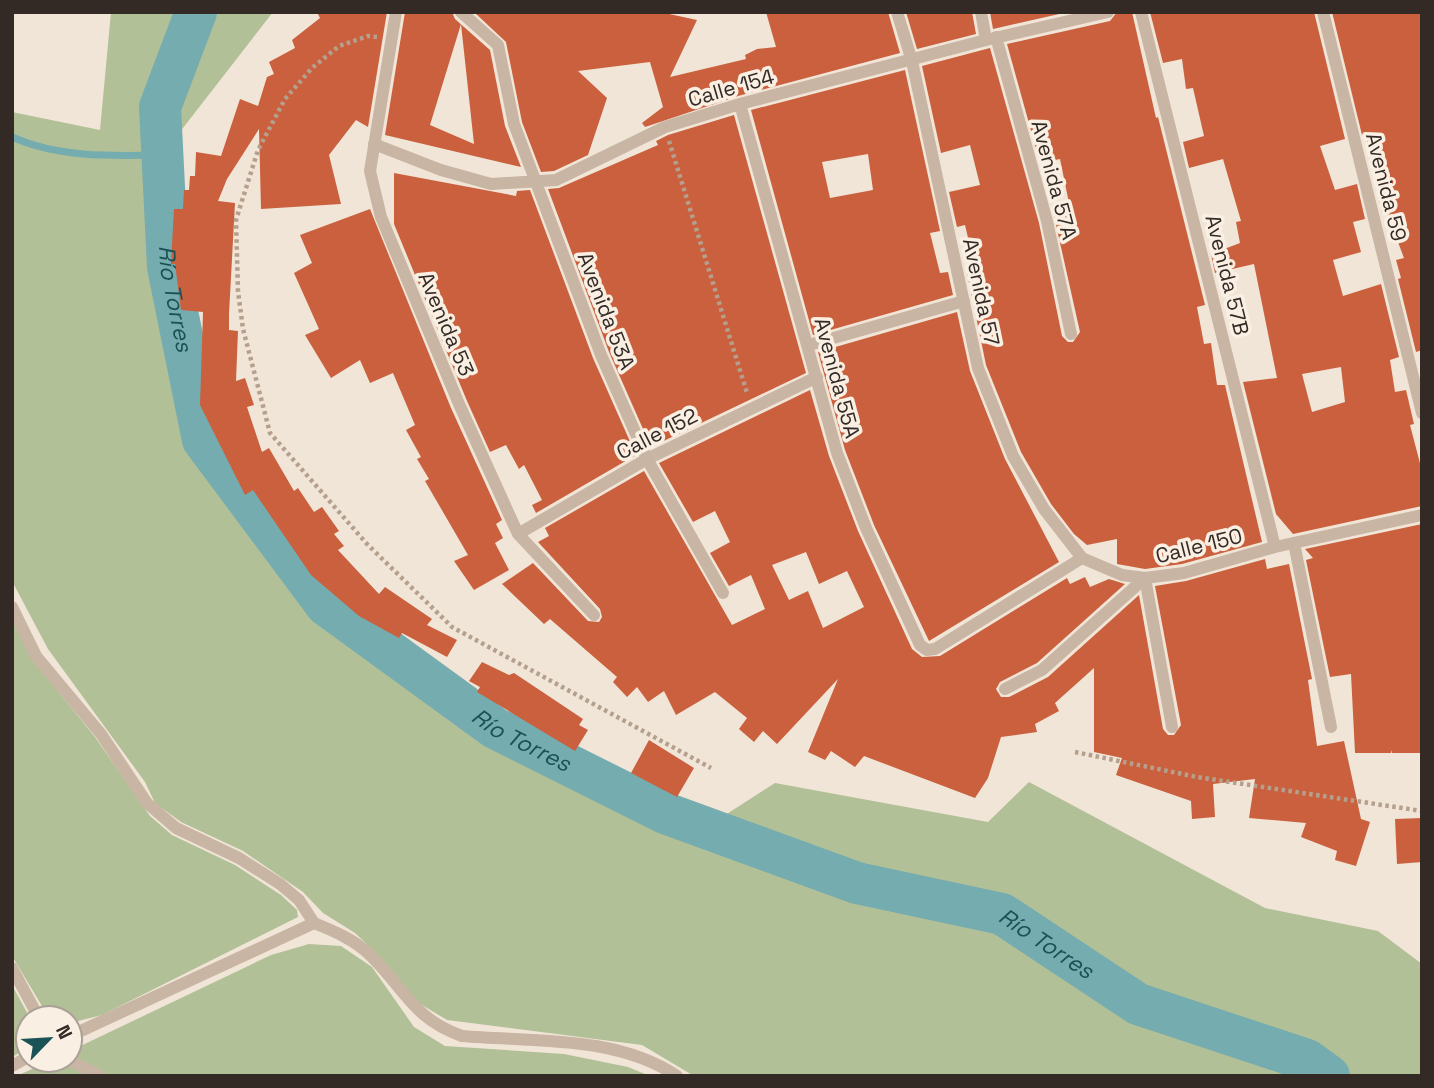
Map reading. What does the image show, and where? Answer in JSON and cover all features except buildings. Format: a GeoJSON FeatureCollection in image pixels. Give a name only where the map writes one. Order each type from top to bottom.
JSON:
{"type":"FeatureCollection","features":[{"type":"Feature","properties":{"kind":"lane","name":"Avenida 53"},"geometry":{"type":"LineString","coordinates":[[396,12],[370,170],[381,217],[438,355],[518,534],[594,615]]}},
{"type":"Feature","properties":{"kind":"lane","name":"Avenida 53A"},"geometry":{"type":"LineString","coordinates":[[461,12],[498,45],[514,124],[601,355],[647,459],[723,593]]}},
{"type":"Feature","properties":{"kind":"lane","name":"Avenida 57"},"geometry":{"type":"LineString","coordinates":[[897,12],[912,61],[978,368],[998,422],[1044,509],[1082,558]]}},
{"type":"Feature","properties":{"kind":"lane","name":"Avenida 57A"},"geometry":{"type":"LineString","coordinates":[[981,12],[1047,221],[1071,334]]}},
{"type":"Feature","properties":{"kind":"lane","name":"Calle 154"},"geometry":{"type":"LineString","coordinates":[[374,144],[470,179],[491,184],[537,183],[581,170],[664,127],[740,104],[912,61],[991,38],[1108,12]]}},
{"type":"Feature","properties":{"kind":"lane","name":"Avenida 57B"},"geometry":{"type":"LineString","coordinates":[[1141,12],[1275,547]]}},
{"type":"Feature","properties":{"kind":"lane","name":"Avenida 59"},"geometry":{"type":"LineString","coordinates":[[1323,12],[1422,413]]}},
{"type":"Feature","properties":{"kind":"lane","name":"Avenida 55A"},"geometry":{"type":"LineString","coordinates":[[740,104],[837,453],[866,528],[915,638],[927,650],[935,649],[1082,558]]}},
{"type":"Feature","properties":{"kind":"lane"},"geometry":{"type":"LineString","coordinates":[[809,345],[964,301]]}},
{"type":"Feature","properties":{"kind":"lane","name":"Calle 152"},"geometry":{"type":"LineString","coordinates":[[518,534],[647,459],[817,377]]}},
{"type":"Feature","properties":{"kind":"lane","name":"Calle 150"},"geometry":{"type":"LineString","coordinates":[[1082,558],[1122,575],[1145,578],[1184,573],[1275,547],[1422,515]]}},
{"type":"Feature","properties":{"kind":"lane"},"geometry":{"type":"LineString","coordinates":[[1294,543],[1331,727]]}},
{"type":"Feature","properties":{"kind":"lane"},"geometry":{"type":"LineString","coordinates":[[1005,689],[1042,670],[1145,578]]}},
{"type":"Feature","properties":{"kind":"lane"},"geometry":{"type":"LineString","coordinates":[[1145,578],[1172,727]]}},
{"type":"Feature","properties":{"kind":"lane"},"geometry":{"type":"LineString","coordinates":[[12,607],[36,656],[101,734],[147,803],[176,828],[239,858],[280,884],[299,900],[314,923],[339,933],[368,952],[416,1012],[439,1028],[461,1036],[620,1048],[660,1064],[677,1076]]}},
{"type":"Feature","properties":{"kind":"lane"},"geometry":{"type":"LineString","coordinates":[[84,1030],[314,923]]}},
{"type":"Feature","properties":{"kind":"lane"},"geometry":{"type":"LineString","coordinates":[[12,968],[31,1004]]}},
{"type":"Feature","properties":{"kind":"lane"},"geometry":{"type":"LineString","coordinates":[[84,1068],[100,1076]]}},
{"type":"Feature","properties":{"kind":"path"},"geometry":{"type":"LineString","coordinates":[[392,39],[369,36],[339,46],[312,68],[285,99],[258,150],[236,220],[238,291],[243,329],[270,433],[367,544],[452,627],[711,768]]}},
{"type":"Feature","properties":{"kind":"path"},"geometry":{"type":"LineString","coordinates":[[664,127],[752,408]]}},
{"type":"Feature","properties":{"kind":"path"},"geometry":{"type":"LineString","coordinates":[[1075,752],[1197,777],[1422,811]]}},
{"type":"Feature","properties":{"kind":"green space"},"geometry":{"type":"Polygon","coordinates":[[[111,12],[273,12],[162,155],[168,267],[203,440],[326,605],[495,728],[665,813],[705,828],[775,783],[988,822],[1029,782],[1265,908],[1378,931],[1422,964],[1422,1076],[694,1076],[642,1045],[447,1020],[417,1002],[376,953],[355,933],[323,913],[303,892],[243,851],[181,822],[155,803],[145,782],[48,649],[12,581],[12,112],[100,130],[111,12]]]}},
{"type":"Feature","properties":{"kind":"green space"},"geometry":{"type":"Polygon","coordinates":[[[12,620],[35,663],[95,737],[150,816],[172,835],[235,865],[281,895],[297,910],[298,917],[102,1015],[84,1020],[84,1004],[41,1004],[12,956],[12,620]]]}},
{"type":"Feature","properties":{"kind":"green space"},"geometry":{"type":"Polygon","coordinates":[[[309,944],[341,946],[372,967],[414,1027],[445,1046],[564,1054],[628,1067],[650,1076],[17,1076],[84,1074],[84,1044],[271,955],[309,944]]]}},
{"type":"Feature","properties":{"kind":"green space"},"geometry":{"type":"Polygon","coordinates":[[[12,985],[22,1004],[14,1004],[12,1057],[12,985]]]}},
{"type":"Feature","properties":{"kind":"waterway","name":"Río Torres"},"geometry":{"type":"LineString","coordinates":[[196,12],[160,107],[168,267],[203,440],[326,605],[495,728],[665,813],[857,883],[1002,914],[1138,1004],[1307,1060],[1329,1076]]}},
{"type":"Feature","properties":{"kind":"waterway"},"geometry":{"type":"LineString","coordinates":[[12,137],[48,149],[67,152],[162,155]]}}]}
